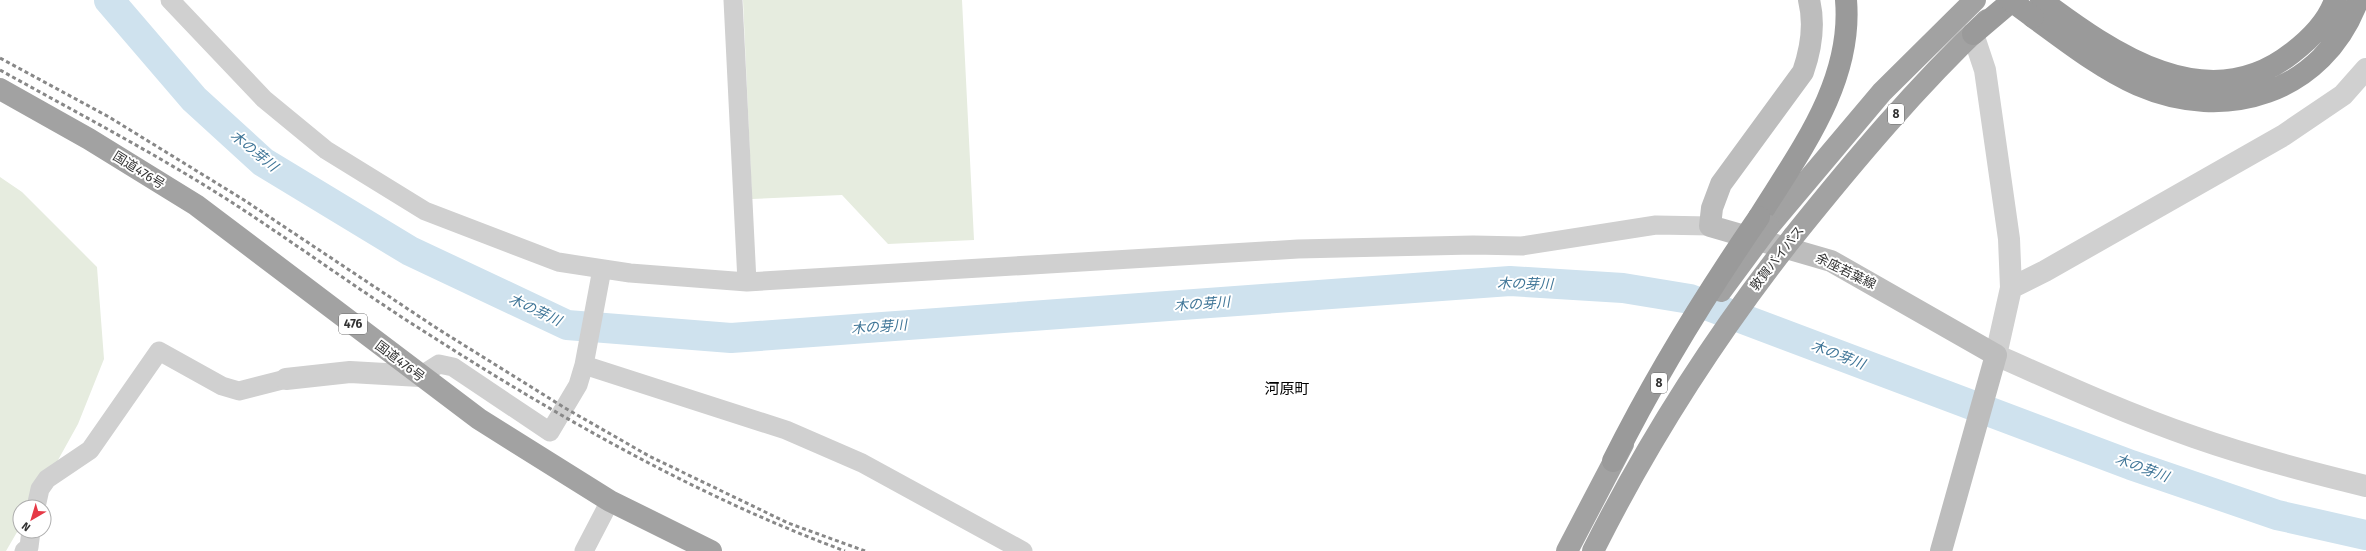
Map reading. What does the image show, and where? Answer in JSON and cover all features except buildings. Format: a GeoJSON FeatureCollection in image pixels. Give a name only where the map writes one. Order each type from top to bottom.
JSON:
{"type":"FeatureCollection","features":[{"type":"Feature","properties":{"kind":"highway"},"geometry":{"type":"LineString","coordinates":[[1567,551],[1648,390],[1685,328],[1764,221],[1817,121],[1830,93],[1845,44],[1847,18],[1846,0]]}},
{"type":"Feature","properties":{"kind":"highway","name":"敦賀バイパス"},"geometry":{"type":"LineString","coordinates":[[1764,221],[1882,92],[1975,0]]}},
{"type":"Feature","properties":{"kind":"highway"},"geometry":{"type":"LineString","coordinates":[[2009,0],[2041,8],[2150,68],[2180,78],[2208,82],[2235,79],[2261,72],[2283,60],[2304,44],[2322,23],[2335,0]]}},
{"type":"Feature","properties":{"kind":"highway","name":"敦賀バイパス"},"geometry":{"type":"LineString","coordinates":[[1593,551],[1632,476],[1677,400],[1748,294],[1841,177],[1902,107],[1973,34],[2009,0]]}},
{"type":"Feature","properties":{"kind":"highway"},"geometry":{"type":"LineString","coordinates":[[1973,34],[2013,0]]}},
{"type":"Feature","properties":{"kind":"highway"},"geometry":{"type":"LineString","coordinates":[[2041,8],[2103,66],[2137,85],[2168,95],[2200,102],[2234,101],[2264,93],[2292,81],[2316,62],[2337,40],[2352,16],[2358,0]]}},
{"type":"Feature","properties":{"kind":"highway","name":"国道476号"},"geometry":{"type":"LineString","coordinates":[[0,89],[96,143],[196,205],[420,376],[479,419],[610,501],[711,551]]}},
{"type":"Feature","properties":{"kind":"main road"},"geometry":{"type":"LineString","coordinates":[[1710,226],[1712,208],[1721,184],[1803,72],[1808,58],[1812,30],[1809,0]]}},
{"type":"Feature","properties":{"kind":"main road","name":"余座若葉線"},"geometry":{"type":"LineString","coordinates":[[1710,226],[1831,261],[1996,355]]}},
{"type":"Feature","properties":{"kind":"main road"},"geometry":{"type":"LineString","coordinates":[[1941,551],[1996,355]]}},
{"type":"Feature","properties":{"kind":"street"},"geometry":{"type":"LineString","coordinates":[[170,0],[264,99],[326,150],[425,211],[558,262],[602,268],[747,282],[1298,249],[1473,245],[1522,246],[1656,225],[1710,226]]}},
{"type":"Feature","properties":{"kind":"street"},"geometry":{"type":"LineString","coordinates":[[733,0],[747,282]]}},
{"type":"Feature","properties":{"kind":"street"},"geometry":{"type":"LineString","coordinates":[[1973,34],[1985,70],[2009,239],[2011,288],[1996,355],[2068,387],[2194,437],[2282,466],[2366,486]]}},
{"type":"Feature","properties":{"kind":"street"},"geometry":{"type":"LineString","coordinates":[[2011,288],[2045,271],[2284,135],[2343,95],[2366,69]]}},
{"type":"Feature","properties":{"kind":"street"},"geometry":{"type":"LineString","coordinates":[[38,499],[40,489],[47,479],[90,450],[159,351],[222,386],[239,391],[286,379],[350,372],[420,376],[439,364],[453,367],[550,432],[578,385],[585,361],[602,268]]}},
{"type":"Feature","properties":{"kind":"street"},"geometry":{"type":"LineString","coordinates":[[585,361],[786,430],[862,463],[1023,551]]}},
{"type":"Feature","properties":{"kind":"street"},"geometry":{"type":"LineString","coordinates":[[584,551],[610,501]]}},
{"type":"Feature","properties":{"kind":"shaded area"},"geometry":{"type":"Polygon","coordinates":[[[743,0],[962,0],[974,240],[888,244],[842,195],[752,199],[743,0]]]}},
{"type":"Feature","properties":{"kind":"shaded area"},"geometry":{"type":"Polygon","coordinates":[[[0,177],[22,192],[97,267],[104,359],[78,424],[36,499],[12,499],[13,539],[6,551],[0,551],[0,177]]]}},
{"type":"Feature","properties":{"kind":"waterway","name":"木の芽川"},"geometry":{"type":"LineString","coordinates":[[109,0],[194,99],[263,162],[410,251],[567,325],[731,338],[1510,281],[1623,288],[1690,299],[2131,465],[2277,515],[2366,535]]}},
{"type":"Feature","properties":{"kind":"railway"},"geometry":{"type":"LineString","coordinates":[[0,58],[109,117],[244,200],[438,329],[565,408],[649,456],[788,523],[865,551]]}},
{"type":"Feature","properties":{"kind":"railway"},"geometry":{"type":"LineString","coordinates":[[0,70],[122,137],[213,190],[400,316],[453,350],[561,415],[616,446],[729,503],[845,551]]}},
{"type":"Feature","properties":{"kind":"district","name":"河原町"},"geometry":{"type":"Point","coordinates":[1287,389]}}]}
